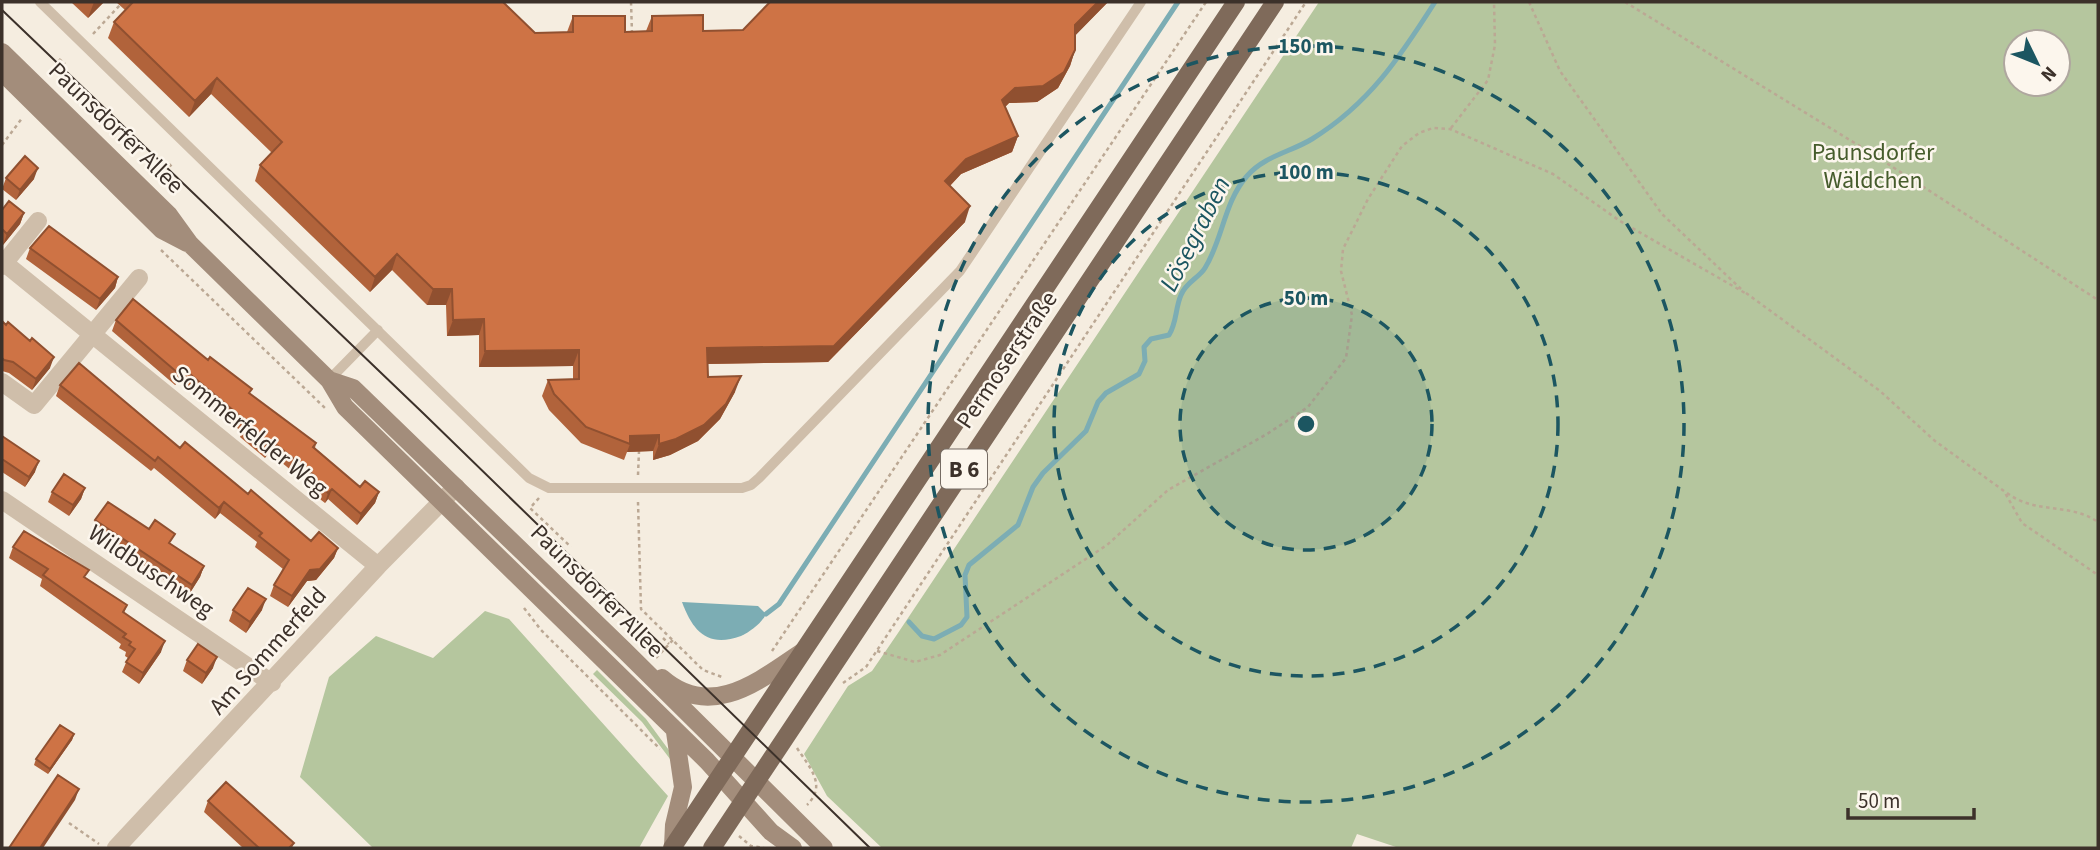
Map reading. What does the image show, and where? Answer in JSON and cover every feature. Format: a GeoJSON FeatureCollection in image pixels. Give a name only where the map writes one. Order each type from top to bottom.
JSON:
{"type":"FeatureCollection","features":[{"type":"Feature","properties":{"kind":"main road","name":"Permoserstraße"},"geometry":{"type":"LineString","coordinates":[[757,780],[1275,2]]}},
{"type":"Feature","properties":{"kind":"main road","name":"Permoserstraße"},"geometry":{"type":"LineString","coordinates":[[719,776],[1229,7]]}},
{"type":"Feature","properties":{"kind":"main road","name":"Paunsdorfer Allee"},"geometry":{"type":"LineString","coordinates":[[2,52],[169,215],[190,244],[329,380],[345,407],[441,502],[465,521],[719,776],[771,832],[793,848]]}},
{"type":"Feature","properties":{"kind":"main road","name":"Paunsdorfer Allee"},"geometry":{"type":"LineString","coordinates":[[2,72],[162,230],[190,244]]}},
{"type":"Feature","properties":{"kind":"main road","name":"Paunsdorfer Allee"},"geometry":{"type":"LineString","coordinates":[[329,380],[353,387],[647,675],[734,756],[824,848]]}},
{"type":"Feature","properties":{"kind":"main road"},"geometry":{"type":"LineString","coordinates":[[624,650],[673,688],[700,696],[743,691],[805,650]]}},
{"type":"Feature","properties":{"kind":"main road"},"geometry":{"type":"LineString","coordinates":[[673,847],[674,825],[683,787],[675,732]]}},
{"type":"Feature","properties":{"kind":"main road","name":"B 6"},"geometry":{"type":"LineString","coordinates":[[673,847],[719,776]]}},
{"type":"Feature","properties":{"kind":"main road","name":"B 6"},"geometry":{"type":"LineString","coordinates":[[712,848],[757,780]]}},
{"type":"Feature","properties":{"kind":"street","name":"Sommerfelder Weg"},"geometry":{"type":"LineString","coordinates":[[38,221],[3,264],[378,566]]}},
{"type":"Feature","properties":{"kind":"street"},"geometry":{"type":"LineString","coordinates":[[2,382],[34,405],[139,278]]}},
{"type":"Feature","properties":{"kind":"street","name":"Am Sommerfeld"},"geometry":{"type":"LineString","coordinates":[[116,848],[378,566],[456,487]]}},
{"type":"Feature","properties":{"kind":"street","name":"Wildbuschweg"},"geometry":{"type":"LineString","coordinates":[[2,500],[272,683]]}},
{"type":"Feature","properties":{"kind":"lane"},"geometry":{"type":"LineString","coordinates":[[40,2],[529,478],[549,488],[751,485],[960,271],[1142,2]]}},
{"type":"Feature","properties":{"kind":"lane"},"geometry":{"type":"LineString","coordinates":[[329,380],[378,330]]}},
{"type":"Feature","properties":{"kind":"path"},"geometry":{"type":"LineString","coordinates":[[631,2],[632,36]]}},
{"type":"Feature","properties":{"kind":"path"},"geometry":{"type":"LineString","coordinates":[[771,652],[1206,2]]}},
{"type":"Feature","properties":{"kind":"path"},"geometry":{"type":"LineString","coordinates":[[1299,2],[1303,6]]}},
{"type":"Feature","properties":{"kind":"path"},"geometry":{"type":"LineString","coordinates":[[840,685],[866,667],[877,651],[1307,2]]}},
{"type":"Feature","properties":{"kind":"path"},"geometry":{"type":"LineString","coordinates":[[1450,129],[1488,80],[1495,45],[1494,2]]}},
{"type":"Feature","properties":{"kind":"path"},"geometry":{"type":"LineString","coordinates":[[1529,2],[1560,71],[1662,214],[1745,293]]}},
{"type":"Feature","properties":{"kind":"path"},"geometry":{"type":"LineString","coordinates":[[1625,2],[1871,153],[2098,300]]}},
{"type":"Feature","properties":{"kind":"path"},"geometry":{"type":"LineString","coordinates":[[84,44],[120,5]]}},
{"type":"Feature","properties":{"kind":"path"},"geometry":{"type":"LineString","coordinates":[[59,59],[65,64]]}},
{"type":"Feature","properties":{"kind":"path"},"geometry":{"type":"LineString","coordinates":[[2,145],[25,115]]}},
{"type":"Feature","properties":{"kind":"path"},"geometry":{"type":"LineString","coordinates":[[877,651],[915,662],[940,655],[1107,545],[1168,490],[1308,407],[1346,358],[1352,315],[1341,271],[1343,248],[1368,199],[1402,146],[1419,133],[1433,128],[1450,129],[1553,174],[1620,222],[1745,293],[1880,391],[1935,441],[2024,505],[2082,511],[2098,522]]}},
{"type":"Feature","properties":{"kind":"path"},"geometry":{"type":"LineString","coordinates":[[638,475],[639,451]]}},
{"type":"Feature","properties":{"kind":"path"},"geometry":{"type":"LineString","coordinates":[[549,488],[530,508],[571,547]]}},
{"type":"Feature","properties":{"kind":"path"},"geometry":{"type":"LineString","coordinates":[[2004,491],[2021,523],[2098,575]]}},
{"type":"Feature","properties":{"kind":"path"},"geometry":{"type":"LineString","coordinates":[[638,500],[641,609],[703,670],[725,677]]}},
{"type":"Feature","properties":{"kind":"path"},"geometry":{"type":"LineString","coordinates":[[663,638],[669,644]]}},
{"type":"Feature","properties":{"kind":"path"},"geometry":{"type":"LineString","coordinates":[[648,654],[655,659],[673,640]]}},
{"type":"Feature","properties":{"kind":"path"},"geometry":{"type":"LineString","coordinates":[[803,809],[816,796],[818,781],[797,748],[804,738]]}},
{"type":"Feature","properties":{"kind":"path"},"geometry":{"type":"LineString","coordinates":[[69,823],[105,848]]}},
{"type":"Feature","properties":{"kind":"path"},"geometry":{"type":"LineString","coordinates":[[751,846],[764,848]]}},
{"type":"Feature","properties":{"kind":"green space","name":"Paunsdorfer Wäldchen"},"geometry":{"type":"Polygon","coordinates":[[[1319,2],[2098,2],[2098,848],[1399,848],[1357,834],[1351,848],[882,848],[827,796],[804,754],[848,686],[872,671],[1319,2]]]}},
{"type":"Feature","properties":{"kind":"green space"},"geometry":{"type":"Polygon","coordinates":[[[485,611],[509,619],[668,796],[639,848],[373,848],[300,777],[329,677],[376,636],[433,658],[485,611]]]}},
{"type":"Feature","properties":{"kind":"green space"},"geometry":{"type":"Polygon","coordinates":[[[597,670],[646,719],[671,753],[670,759],[642,722],[593,674],[597,670]]]}},
{"type":"Feature","properties":{"kind":"water"},"geometry":{"type":"Polygon","coordinates":[[[682,602],[758,606],[766,614],[752,630],[741,636],[719,640],[703,635],[697,629],[682,602]]]}},
{"type":"Feature","properties":{"kind":"building"},"geometry":{"type":"Polygon","coordinates":[[[133,2],[503,2],[535,33],[573,32],[573,16],[625,16],[625,32],[652,31],[652,16],[703,15],[703,31],[743,30],[770,2],[1098,2],[1075,25],[1075,50],[1064,72],[1043,86],[1015,88],[1002,100],[1018,136],[966,159],[945,181],[970,206],[834,346],[707,348],[708,377],[741,376],[726,404],[704,425],[676,439],[659,444],[659,435],[630,436],[630,444],[586,427],[554,394],[548,380],[579,379],[579,350],[485,351],[484,319],[453,320],[452,289],[433,289],[397,254],[375,277],[260,165],[282,142],[217,78],[195,101],[114,22],[133,2]]]}},
{"type":"Feature","properties":{"kind":"building"},"geometry":{"type":"Polygon","coordinates":[[[25,156],[38,168],[20,190],[6,178],[25,156]]]}},
{"type":"Feature","properties":{"kind":"building"},"geometry":{"type":"Polygon","coordinates":[[[9,201],[24,213],[7,234],[2,229],[2,210],[9,201]]]}},
{"type":"Feature","properties":{"kind":"building"},"geometry":{"type":"Polygon","coordinates":[[[49,226],[118,277],[100,299],[30,248],[49,226]]]}},
{"type":"Feature","properties":{"kind":"building"},"geometry":{"type":"Polygon","coordinates":[[[133,299],[208,360],[210,357],[252,389],[249,393],[316,443],[313,447],[360,487],[365,481],[379,492],[361,514],[332,489],[328,493],[312,479],[315,476],[273,442],[269,447],[244,426],[247,422],[184,369],[179,374],[116,320],[133,299]]]}},
{"type":"Feature","properties":{"kind":"building"},"geometry":{"type":"Polygon","coordinates":[[[2,321],[6,325],[8,322],[30,341],[32,338],[54,357],[36,379],[13,362],[2,358],[2,321]]]}},
{"type":"Feature","properties":{"kind":"building"},"geometry":{"type":"Polygon","coordinates":[[[79,363],[180,448],[185,442],[248,494],[251,490],[311,541],[319,532],[338,548],[320,569],[310,570],[292,596],[274,585],[289,560],[259,536],[262,533],[224,502],[219,508],[158,457],[155,461],[60,385],[79,363]]]}},
{"type":"Feature","properties":{"kind":"building"},"geometry":{"type":"Polygon","coordinates":[[[2,436],[39,461],[29,477],[2,459],[2,436]]]}},
{"type":"Feature","properties":{"kind":"building"},"geometry":{"type":"Polygon","coordinates":[[[64,474],[85,488],[73,505],[52,492],[64,474]]]}},
{"type":"Feature","properties":{"kind":"building"},"geometry":{"type":"Polygon","coordinates":[[[108,502],[149,529],[155,520],[175,534],[169,543],[204,566],[192,585],[95,520],[108,502]]]}},
{"type":"Feature","properties":{"kind":"building"},"geometry":{"type":"Polygon","coordinates":[[[24,531],[89,570],[84,577],[127,605],[123,612],[165,641],[143,673],[126,662],[135,649],[129,645],[131,642],[123,637],[126,634],[43,575],[48,569],[13,547],[24,531]]]}},
{"type":"Feature","properties":{"kind":"building"},"geometry":{"type":"Polygon","coordinates":[[[248,588],[266,599],[250,622],[233,610],[248,588]]]}},
{"type":"Feature","properties":{"kind":"building"},"geometry":{"type":"Polygon","coordinates":[[[198,644],[217,657],[206,673],[187,660],[198,644]]]}},
{"type":"Feature","properties":{"kind":"building"},"geometry":{"type":"Polygon","coordinates":[[[60,725],[74,734],[50,769],[36,759],[60,725]]]}},
{"type":"Feature","properties":{"kind":"building"},"geometry":{"type":"Polygon","coordinates":[[[58,775],[79,789],[40,848],[9,848],[58,775]]]}},
{"type":"Feature","properties":{"kind":"building"},"geometry":{"type":"Polygon","coordinates":[[[226,782],[294,843],[289,848],[259,848],[208,801],[226,782]]]}},
{"type":"Feature","properties":{"kind":"waterway"},"geometry":{"type":"LineString","coordinates":[[766,614],[779,604],[1178,2]]}},
{"type":"Feature","properties":{"kind":"waterway","name":"Lösegraben"},"geometry":{"type":"LineString","coordinates":[[909,622],[922,636],[934,639],[961,625],[967,617],[965,575],[969,565],[1018,525],[1033,487],[1043,473],[1086,431],[1098,402],[1106,393],[1139,374],[1145,361],[1144,347],[1151,339],[1169,335],[1181,295],[1205,268],[1211,257],[1239,186],[1261,164],[1304,144],[1350,111],[1382,78],[1435,2]]}},
{"type":"Feature","properties":{"kind":"tram line"},"geometry":{"type":"LineString","coordinates":[[2,10],[424,414],[870,848]]}}]}
